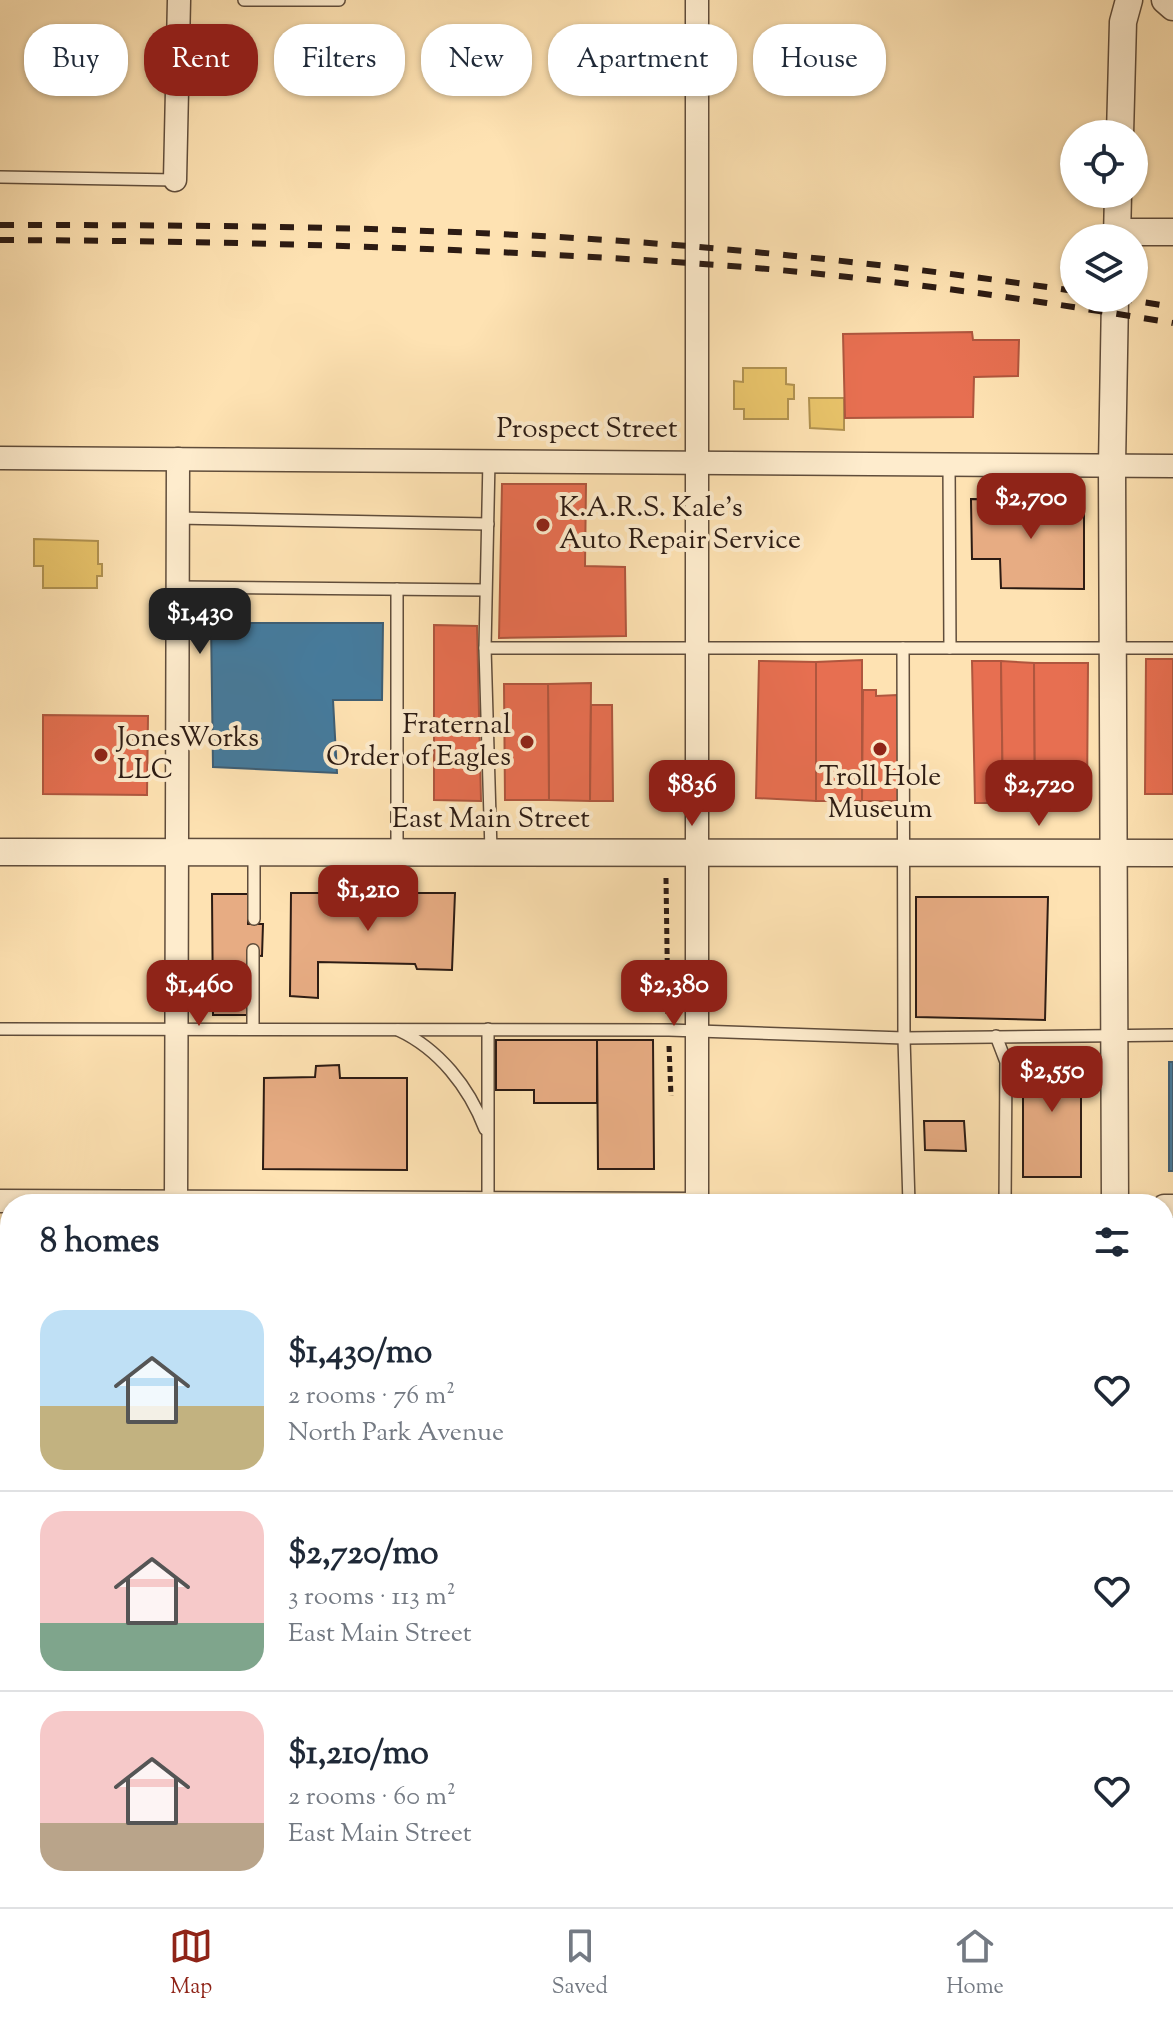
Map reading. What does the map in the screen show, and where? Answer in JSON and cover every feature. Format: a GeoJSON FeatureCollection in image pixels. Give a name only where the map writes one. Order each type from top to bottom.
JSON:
{"type":"FeatureCollection","features":[{"type":"Feature","properties":{"kind":"street"},"geometry":{"type":"LineString","coordinates":[[175,180],[179,0]]}},
{"type":"Feature","properties":{"kind":"street"},"geometry":{"type":"LineString","coordinates":[[697,0],[698,1194]]}},
{"type":"Feature","properties":{"kind":"street"},"geometry":{"type":"LineString","coordinates":[[1120,120],[1123,22],[1129,0]]}},
{"type":"Feature","properties":{"kind":"street"},"geometry":{"type":"LineString","coordinates":[[1165,0],[1173,7]]}},
{"type":"Feature","properties":{"kind":"street"},"geometry":{"type":"LineString","coordinates":[[1148,233],[1173,232]]}},
{"type":"Feature","properties":{"kind":"street"},"geometry":{"type":"LineString","coordinates":[[1115,312],[1112,465],[1115,1194]]}},
{"type":"Feature","properties":{"kind":"street","name":"Prospect Street"},"geometry":{"type":"LineString","coordinates":[[0,458],[1173,466]]}},
{"type":"Feature","properties":{"kind":"street"},"geometry":{"type":"LineString","coordinates":[[176,1194],[178,459]]}},
{"type":"Feature","properties":{"kind":"street","name":"East Main Street"},"geometry":{"type":"LineString","coordinates":[[0,852],[1173,853]]}},
{"type":"Feature","properties":{"kind":"lane"},"geometry":{"type":"LineString","coordinates":[[244,0],[339,0]]}},
{"type":"Feature","properties":{"kind":"lane"},"geometry":{"type":"LineString","coordinates":[[0,177],[175,180]]}},
{"type":"Feature","properties":{"kind":"lane"},"geometry":{"type":"LineString","coordinates":[[489,460],[485,648],[491,853]]}},
{"type":"Feature","properties":{"kind":"lane"},"geometry":{"type":"LineString","coordinates":[[949,463],[950,648]]}},
{"type":"Feature","properties":{"kind":"lane"},"geometry":{"type":"LineString","coordinates":[[177,518],[488,524]]}},
{"type":"Feature","properties":{"kind":"lane"},"geometry":{"type":"LineString","coordinates":[[177,587],[485,590]]}},
{"type":"Feature","properties":{"kind":"lane"},"geometry":{"type":"LineString","coordinates":[[397,589],[397,852]]}},
{"type":"Feature","properties":{"kind":"lane"},"geometry":{"type":"LineString","coordinates":[[485,648],[1173,648]]}},
{"type":"Feature","properties":{"kind":"lane"},"geometry":{"type":"LineString","coordinates":[[903,648],[904,1038],[909,1194]]}},
{"type":"Feature","properties":{"kind":"lane"},"geometry":{"type":"LineString","coordinates":[[254,852],[254,919]]}},
{"type":"Feature","properties":{"kind":"lane"},"geometry":{"type":"LineString","coordinates":[[253,950],[253,1029]]}},
{"type":"Feature","properties":{"kind":"lane"},"geometry":{"type":"LineString","coordinates":[[0,1029],[697,1031],[904,1038],[1173,1035]]}},
{"type":"Feature","properties":{"kind":"lane"},"geometry":{"type":"LineString","coordinates":[[395,1029],[428,1049],[449,1068],[467,1093],[488,1137]]}},
{"type":"Feature","properties":{"kind":"lane"},"geometry":{"type":"LineString","coordinates":[[488,1029],[488,1194]]}},
{"type":"Feature","properties":{"kind":"lane"},"geometry":{"type":"LineString","coordinates":[[996,1036],[1006,1062],[1005,1194]]}},
{"type":"Feature","properties":{"kind":"building: Homes"},"geometry":{"type":"Polygon","coordinates":[[[743,368],[786,368],[786,384],[794,385],[794,399],[788,399],[788,419],[744,419],[744,409],[734,409],[734,381],[743,382],[743,368]]]}},
{"type":"Feature","properties":{"kind":"building: Homes"},"geometry":{"type":"Polygon","coordinates":[[[809,398],[844,398],[844,430],[810,428],[809,398]]]}},
{"type":"Feature","properties":{"kind":"building: Homes"},"geometry":{"type":"Polygon","coordinates":[[[34,539],[98,541],[98,564],[102,564],[102,576],[97,576],[97,588],[43,588],[43,566],[34,566],[34,539]]]}},
{"type":"Feature","properties":{"kind":"building: Shops"},"geometry":{"type":"Polygon","coordinates":[[[972,332],[973,340],[1019,340],[1018,376],[974,377],[973,417],[845,418],[843,334],[972,332]]]}},
{"type":"Feature","properties":{"kind":"building: Shops","name":"K.A.R.S. Kale's Auto Repair Service"},"geometry":{"type":"Polygon","coordinates":[[[502,484],[586,484],[585,566],[625,567],[626,636],[499,638],[502,484]]]}},
{"type":"Feature","properties":{"kind":"building: Shops"},"geometry":{"type":"Polygon","coordinates":[[[434,625],[477,626],[481,801],[434,800],[434,625]]]}},
{"type":"Feature","properties":{"kind":"building: Shops"},"geometry":{"type":"Polygon","coordinates":[[[1146,659],[1173,659],[1173,794],[1145,794],[1146,659]]]}},
{"type":"Feature","properties":{"kind":"building: Shops"},"geometry":{"type":"Polygon","coordinates":[[[862,660],[862,801],[816,801],[816,662],[862,660]]]}},
{"type":"Feature","properties":{"kind":"building: Shops"},"geometry":{"type":"Polygon","coordinates":[[[759,661],[816,662],[816,801],[756,798],[759,661]]]}},
{"type":"Feature","properties":{"kind":"building: Shops"},"geometry":{"type":"Polygon","coordinates":[[[972,661],[1001,661],[1003,803],[975,803],[972,661]]]}},
{"type":"Feature","properties":{"kind":"building: Shops"},"geometry":{"type":"Polygon","coordinates":[[[1001,661],[1034,663],[1035,803],[1003,803],[1001,661]]]}},
{"type":"Feature","properties":{"kind":"building: Shops"},"geometry":{"type":"Polygon","coordinates":[[[1034,663],[1088,663],[1087,802],[1035,803],[1034,663]]]}},
{"type":"Feature","properties":{"kind":"building: Shops"},"geometry":{"type":"Polygon","coordinates":[[[591,683],[590,801],[549,800],[548,684],[591,683]]]}},
{"type":"Feature","properties":{"kind":"building: Shops","name":"Fraternal Order of Eagles"},"geometry":{"type":"Polygon","coordinates":[[[504,684],[548,684],[549,800],[505,800],[504,684]]]}},
{"type":"Feature","properties":{"kind":"building: Shops","name":"Troll Hole Museum"},"geometry":{"type":"Polygon","coordinates":[[[863,690],[876,690],[876,696],[897,695],[900,801],[862,801],[863,690]]]}},
{"type":"Feature","properties":{"kind":"building: Shops"},"geometry":{"type":"Polygon","coordinates":[[[591,705],[612,705],[613,801],[590,801],[591,705]]]}},
{"type":"Feature","properties":{"kind":"building: Shops"},"geometry":{"type":"Polygon","coordinates":[[[43,715],[148,716],[147,795],[43,794],[43,715]]]}},
{"type":"Feature","properties":{"kind":"building: Public"},"geometry":{"type":"Polygon","coordinates":[[[211,623],[383,623],[382,700],[333,700],[337,773],[213,767],[211,623]]]}},
{"type":"Feature","properties":{"kind":"building: Public"},"geometry":{"type":"Polygon","coordinates":[[[1169,1062],[1173,1062],[1173,1171],[1169,1171],[1169,1062]]]}},
{"type":"Feature","properties":{"kind":"building: Other"},"geometry":{"type":"Polygon","coordinates":[[[971,499],[1073,500],[1084,511],[1084,589],[1001,588],[1000,559],[972,559],[971,499]]]}},
{"type":"Feature","properties":{"kind":"building: Other"},"geometry":{"type":"Polygon","coordinates":[[[291,893],[455,893],[452,970],[417,969],[415,964],[318,962],[318,998],[290,996],[291,893]]]}},
{"type":"Feature","properties":{"kind":"building: Other"},"geometry":{"type":"Polygon","coordinates":[[[212,894],[248,894],[248,924],[263,924],[262,956],[249,955],[249,1015],[213,1015],[212,894]]]}},
{"type":"Feature","properties":{"kind":"building: Other"},"geometry":{"type":"Polygon","coordinates":[[[916,897],[1048,897],[1045,1020],[916,1017],[916,897]]]}},
{"type":"Feature","properties":{"kind":"building: Other"},"geometry":{"type":"Polygon","coordinates":[[[496,1040],[597,1040],[597,1103],[534,1103],[534,1090],[496,1090],[496,1040]]]}},
{"type":"Feature","properties":{"kind":"building: Other"},"geometry":{"type":"Polygon","coordinates":[[[597,1040],[653,1040],[654,1169],[598,1169],[597,1040]]]}},
{"type":"Feature","properties":{"kind":"building: Other"},"geometry":{"type":"Polygon","coordinates":[[[1023,1050],[1081,1052],[1081,1177],[1023,1177],[1023,1050]]]}},
{"type":"Feature","properties":{"kind":"building: Other"},"geometry":{"type":"Polygon","coordinates":[[[339,1065],[340,1078],[407,1078],[407,1170],[263,1169],[264,1078],[315,1077],[316,1066],[339,1065]]]}},
{"type":"Feature","properties":{"kind":"building: Other"},"geometry":{"type":"Polygon","coordinates":[[[924,1121],[964,1121],[966,1151],[925,1150],[924,1121]]]}},
{"type":"Feature","properties":{"kind":"railway"},"geometry":{"type":"LineString","coordinates":[[0,225],[325,228],[589,239],[798,256],[1060,289]]}},
{"type":"Feature","properties":{"kind":"railway"},"geometry":{"type":"LineString","coordinates":[[0,240],[359,246],[718,265],[946,289],[1173,323]]}},
{"type":"Feature","properties":{"kind":"railway"},"geometry":{"type":"LineString","coordinates":[[1148,303],[1173,307]]}},
{"type":"Feature","properties":{"kind":"place","name":"K.A.R.S. Kale's Auto Repair Service"},"geometry":{"type":"Point","coordinates":[543,525]}},
{"type":"Feature","properties":{"kind":"place","name":"Fraternal Order of Eagles"},"geometry":{"type":"Point","coordinates":[527,742]}},
{"type":"Feature","properties":{"kind":"place","name":"Troll Hole Museum"},"geometry":{"type":"Point","coordinates":[880,749]}},
{"type":"Feature","properties":{"kind":"place","name":"JonesWorks LLC"},"geometry":{"type":"Point","coordinates":[101,755]}}]}
